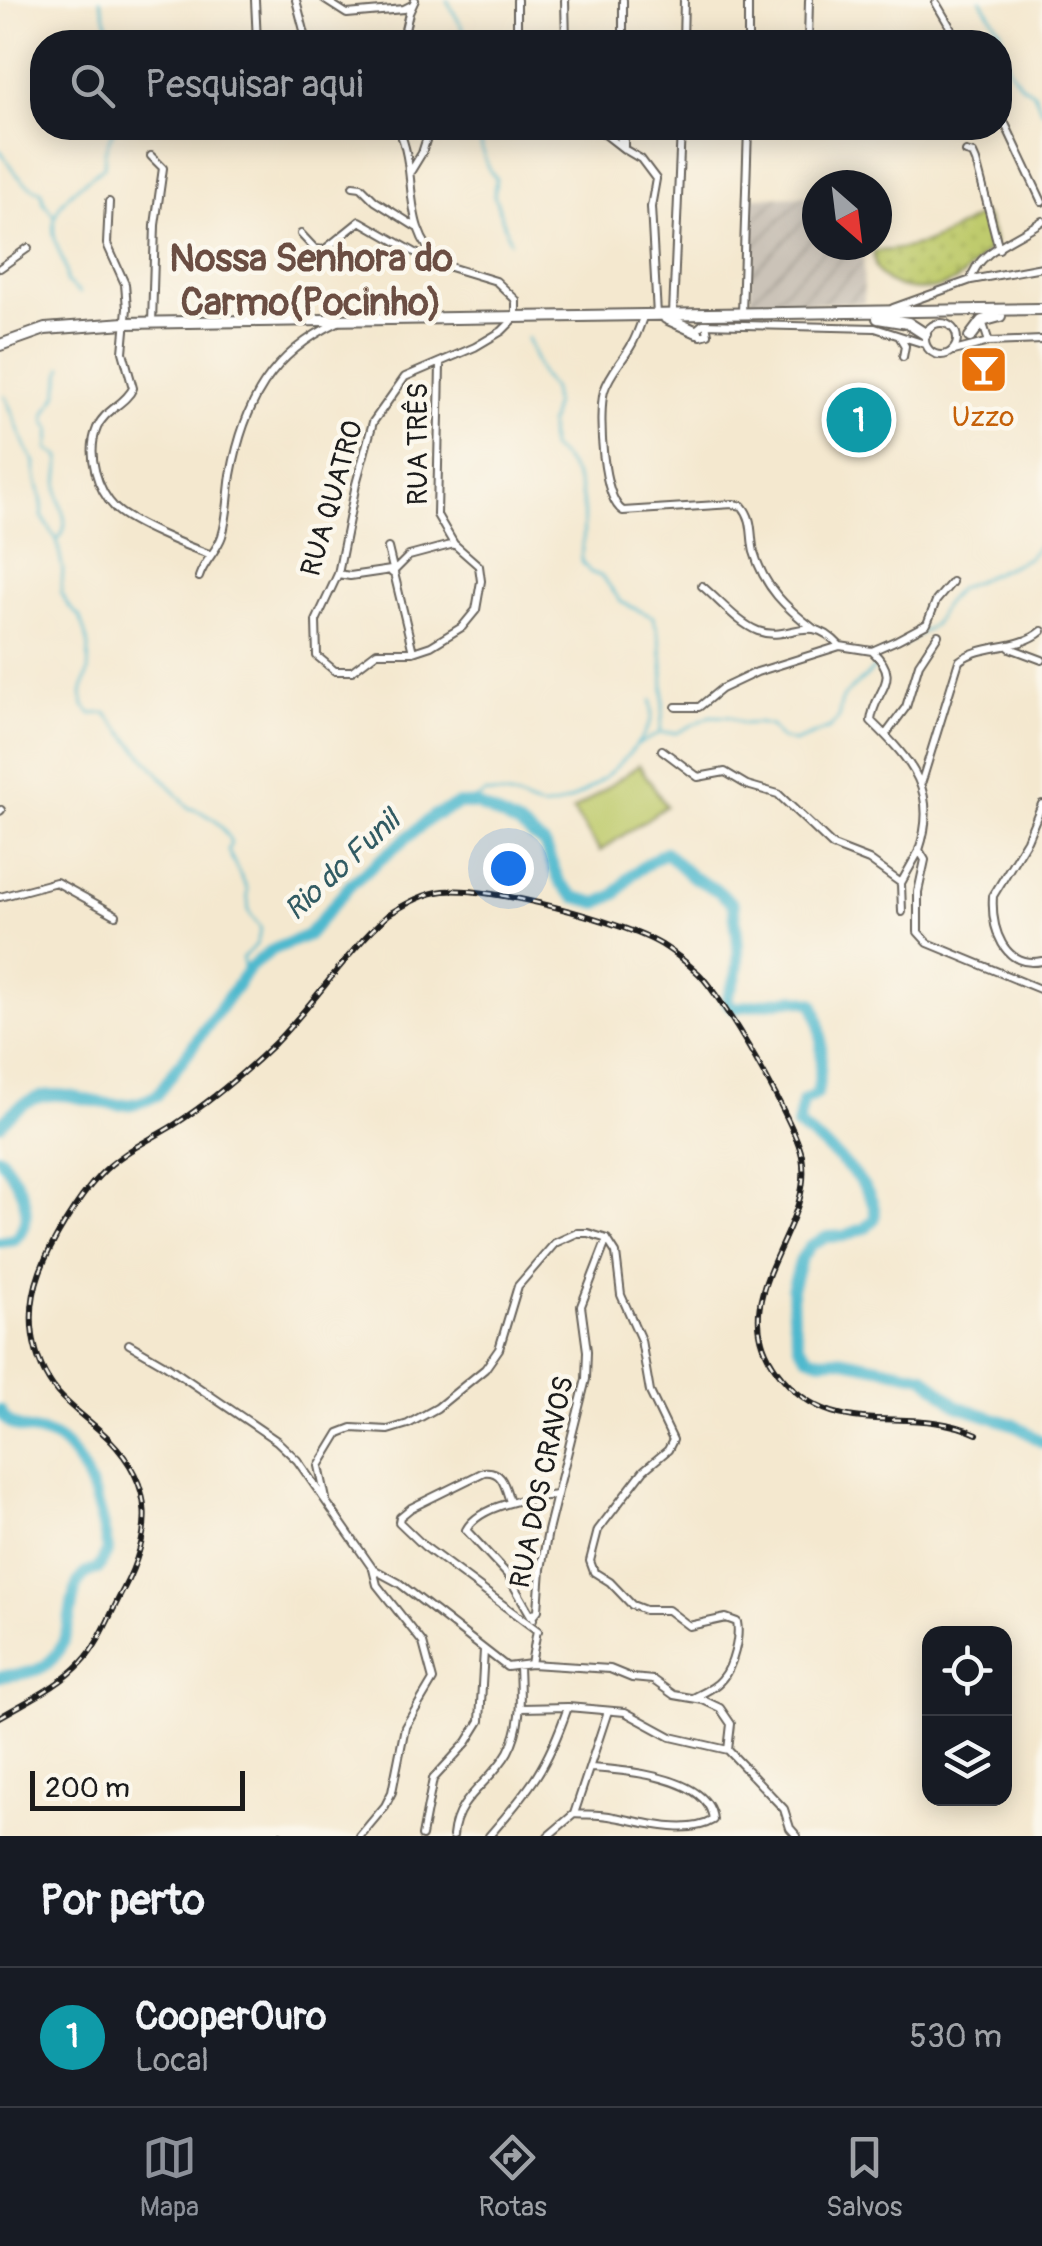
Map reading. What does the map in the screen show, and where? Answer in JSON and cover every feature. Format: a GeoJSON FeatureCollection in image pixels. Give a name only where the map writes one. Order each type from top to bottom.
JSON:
{"type":"FeatureCollection","features":[{"type":"Feature","properties":{"kind":"main road"},"geometry":{"type":"LineString","coordinates":[[0,345],[45,329],[124,323],[1042,309]]}},
{"type":"Feature","properties":{"kind":"main road"},"geometry":{"type":"LineString","coordinates":[[970,337],[982,321],[1042,309]]}},
{"type":"Feature","properties":{"kind":"main road"},"geometry":{"type":"LineString","coordinates":[[837,314],[899,321],[939,312]]}},
{"type":"Feature","properties":{"kind":"main road"},"geometry":{"type":"LineString","coordinates":[[663,315],[704,329]]}},
{"type":"Feature","properties":{"kind":"main road"},"geometry":{"type":"LineString","coordinates":[[899,321],[922,336]]}},
{"type":"Feature","properties":{"kind":"street"},"geometry":{"type":"LineString","coordinates":[[254,0],[256,30]]}},
{"type":"Feature","properties":{"kind":"street"},"geometry":{"type":"LineString","coordinates":[[296,0],[304,30]]}},
{"type":"Feature","properties":{"kind":"street"},"geometry":{"type":"LineString","coordinates":[[325,0],[347,14],[394,10],[414,2]]}},
{"type":"Feature","properties":{"kind":"street"},"geometry":{"type":"LineString","coordinates":[[518,0],[518,30]]}},
{"type":"Feature","properties":{"kind":"street"},"geometry":{"type":"LineString","coordinates":[[565,0],[566,30]]}},
{"type":"Feature","properties":{"kind":"street"},"geometry":{"type":"LineString","coordinates":[[622,0],[623,30]]}},
{"type":"Feature","properties":{"kind":"street"},"geometry":{"type":"LineString","coordinates":[[683,30],[684,0]]}},
{"type":"Feature","properties":{"kind":"street"},"geometry":{"type":"LineString","coordinates":[[748,0],[748,30]]}},
{"type":"Feature","properties":{"kind":"street"},"geometry":{"type":"LineString","coordinates":[[808,30],[809,0]]}},
{"type":"Feature","properties":{"kind":"street"},"geometry":{"type":"LineString","coordinates":[[406,30],[414,2]]}},
{"type":"Feature","properties":{"kind":"street"},"geometry":{"type":"LineString","coordinates":[[936,3],[952,30]]}},
{"type":"Feature","properties":{"kind":"street"},"geometry":{"type":"LineString","coordinates":[[1012,138],[1042,202]]}},
{"type":"Feature","properties":{"kind":"street"},"geometry":{"type":"LineString","coordinates":[[402,140],[411,170],[410,194],[418,228],[432,254],[446,266]]}},
{"type":"Feature","properties":{"kind":"street"},"geometry":{"type":"LineString","coordinates":[[411,170],[426,140]]}},
{"type":"Feature","properties":{"kind":"street"},"geometry":{"type":"LineString","coordinates":[[613,140],[641,158],[656,179],[651,206],[663,315]]}},
{"type":"Feature","properties":{"kind":"street"},"geometry":{"type":"LineString","coordinates":[[622,140],[624,149]]}},
{"type":"Feature","properties":{"kind":"street"},"geometry":{"type":"LineString","coordinates":[[663,315],[680,140]]}},
{"type":"Feature","properties":{"kind":"street"},"geometry":{"type":"LineString","coordinates":[[742,314],[748,140]]}},
{"type":"Feature","properties":{"kind":"street"},"geometry":{"type":"LineString","coordinates":[[966,152],[973,154],[976,161],[999,249]]}},
{"type":"Feature","properties":{"kind":"street"},"geometry":{"type":"LineString","coordinates":[[151,156],[163,168],[156,214],[152,323]]}},
{"type":"Feature","properties":{"kind":"street"},"geometry":{"type":"LineString","coordinates":[[353,186],[361,187],[375,202],[418,228]]}},
{"type":"Feature","properties":{"kind":"street"},"geometry":{"type":"LineString","coordinates":[[110,202],[107,244],[125,284],[123,352],[132,377],[132,392],[97,426],[95,472],[121,513],[209,554]]}},
{"type":"Feature","properties":{"kind":"street"},"geometry":{"type":"LineString","coordinates":[[301,234],[315,249],[324,250],[360,221],[415,254],[496,281],[516,300],[516,317]]}},
{"type":"Feature","properties":{"kind":"street"},"geometry":{"type":"LineString","coordinates":[[971,280],[982,258],[1042,221]]}},
{"type":"Feature","properties":{"kind":"street"},"geometry":{"type":"LineString","coordinates":[[0,268],[28,248]]}},
{"type":"Feature","properties":{"kind":"street"},"geometry":{"type":"LineString","coordinates":[[882,312],[971,280],[1042,267]]}},
{"type":"Feature","properties":{"kind":"street"},"geometry":{"type":"LineString","coordinates":[[644,315],[630,349],[614,368],[602,399],[606,478],[614,505],[623,511],[742,506],[750,520],[753,547],[768,584],[782,604],[814,629]]}},
{"type":"Feature","properties":{"kind":"street","name":"RUA QUATRO"},"geometry":{"type":"LineString","coordinates":[[412,652],[377,652],[346,672],[318,660],[314,645],[316,621],[338,574],[370,428],[405,377],[440,364],[502,330],[516,317]]}},
{"type":"Feature","properties":{"kind":"street"},"geometry":{"type":"LineString","coordinates":[[199,576],[221,538],[237,445],[264,380],[298,346],[344,320]]}},
{"type":"Feature","properties":{"kind":"street"},"geometry":{"type":"LineString","coordinates":[[982,321],[990,342]]}},
{"type":"Feature","properties":{"kind":"street"},"geometry":{"type":"LineString","coordinates":[[922,336],[931,325],[942,322],[952,327],[956,343],[950,352]]}},
{"type":"Feature","properties":{"kind":"street"},"geometry":{"type":"LineString","coordinates":[[704,329],[722,325],[875,328],[898,335],[922,336]]}},
{"type":"Feature","properties":{"kind":"street"},"geometry":{"type":"LineString","coordinates":[[956,334],[990,342]]}},
{"type":"Feature","properties":{"kind":"street"},"geometry":{"type":"LineString","coordinates":[[898,335],[922,336]]}},
{"type":"Feature","properties":{"kind":"street"},"geometry":{"type":"LineString","coordinates":[[898,335],[905,346],[904,356]]}},
{"type":"Feature","properties":{"kind":"street"},"geometry":{"type":"LineString","coordinates":[[922,336],[933,354],[990,342],[1042,340]]}},
{"type":"Feature","properties":{"kind":"street","name":"RUA TRÊS"},"geometry":{"type":"LineString","coordinates":[[412,652],[462,628],[476,610],[481,581],[479,566],[454,544],[440,523],[436,500],[440,364]]}},
{"type":"Feature","properties":{"kind":"street"},"geometry":{"type":"LineString","coordinates":[[338,574],[391,572],[410,556],[454,544]]}},
{"type":"Feature","properties":{"kind":"street"},"geometry":{"type":"LineString","coordinates":[[388,548],[412,652]]}},
{"type":"Feature","properties":{"kind":"street"},"geometry":{"type":"LineString","coordinates":[[872,651],[927,624],[936,601],[952,582]]}},
{"type":"Feature","properties":{"kind":"street"},"geometry":{"type":"LineString","coordinates":[[702,586],[758,631],[814,629],[828,633],[840,646]]}},
{"type":"Feature","properties":{"kind":"street"},"geometry":{"type":"LineString","coordinates":[[902,912],[900,883],[919,850],[928,822],[922,781],[959,661],[969,654],[1009,648],[1042,631]]}},
{"type":"Feature","properties":{"kind":"street"},"geometry":{"type":"LineString","coordinates":[[886,735],[906,708],[919,664],[938,635]]}},
{"type":"Feature","properties":{"kind":"street"},"geometry":{"type":"LineString","coordinates":[[676,707],[695,708],[720,690],[757,672],[840,646],[872,651],[888,670],[871,721],[922,781]]}},
{"type":"Feature","properties":{"kind":"street"},"geometry":{"type":"LineString","coordinates":[[1009,648],[1042,660]]}},
{"type":"Feature","properties":{"kind":"street"},"geometry":{"type":"LineString","coordinates":[[662,750],[698,777],[724,772],[778,794],[833,846],[870,860],[900,883]]}},
{"type":"Feature","properties":{"kind":"street"},"geometry":{"type":"LineString","coordinates":[[1041,964],[1023,962],[1010,955],[1002,945],[992,906],[993,896],[1027,840],[1042,804]]}},
{"type":"Feature","properties":{"kind":"street"},"geometry":{"type":"LineString","coordinates":[[919,850],[925,860],[916,924],[922,938],[1042,990]]}},
{"type":"Feature","properties":{"kind":"street"},"geometry":{"type":"LineString","coordinates":[[0,897],[56,882],[116,915]]}},
{"type":"Feature","properties":{"kind":"street"},"geometry":{"type":"LineString","coordinates":[[326,1500],[319,1466],[335,1436],[352,1428],[394,1428],[436,1408],[492,1360],[518,1286],[549,1248],[561,1238],[577,1233],[608,1239],[616,1253],[621,1294],[641,1340],[650,1392],[674,1440],[644,1470],[603,1522],[590,1556],[594,1572],[616,1587],[632,1605],[645,1610],[668,1610],[690,1626],[726,1618],[739,1625],[726,1673],[716,1685],[693,1698]]}},
{"type":"Feature","properties":{"kind":"street","name":"RUA DOS CRAVOS"},"geometry":{"type":"LineString","coordinates":[[532,1618],[538,1610],[541,1569],[586,1379],[581,1306],[608,1239]]}},
{"type":"Feature","properties":{"kind":"street"},"geometry":{"type":"LineString","coordinates":[[129,1344],[277,1441],[297,1460],[373,1569],[376,1585],[424,1643],[433,1680],[405,1727],[392,1792],[360,1836]]}},
{"type":"Feature","properties":{"kind":"street"},"geometry":{"type":"LineString","coordinates":[[510,1502],[500,1476],[484,1472],[410,1508],[399,1522],[424,1546],[538,1631]]}},
{"type":"Feature","properties":{"kind":"street"},"geometry":{"type":"LineString","coordinates":[[531,1664],[538,1631],[532,1618],[507,1574],[466,1530],[476,1518],[510,1502],[557,1495]]}},
{"type":"Feature","properties":{"kind":"street"},"geometry":{"type":"LineString","coordinates":[[373,1569],[399,1583],[508,1667],[531,1664],[610,1668],[632,1678],[653,1680],[674,1695],[714,1703],[731,1724],[728,1750]]}},
{"type":"Feature","properties":{"kind":"street"},"geometry":{"type":"LineString","coordinates":[[422,1836],[432,1781],[480,1720],[484,1650]]}},
{"type":"Feature","properties":{"kind":"street"},"geometry":{"type":"LineString","coordinates":[[453,1836],[454,1821],[462,1804],[494,1772],[509,1750],[520,1708],[519,1666]]}},
{"type":"Feature","properties":{"kind":"street"},"geometry":{"type":"LineString","coordinates":[[489,1836],[519,1804],[544,1767],[568,1707]]}},
{"type":"Feature","properties":{"kind":"street"},"geometry":{"type":"LineString","coordinates":[[520,1708],[625,1712],[670,1737],[728,1750],[784,1809],[796,1836]]}},
{"type":"Feature","properties":{"kind":"street"},"geometry":{"type":"LineString","coordinates":[[548,1836],[574,1814],[608,1711]]}},
{"type":"Feature","properties":{"kind":"street"},"geometry":{"type":"LineString","coordinates":[[574,1814],[614,1817],[671,1832],[698,1830],[713,1820],[709,1804],[692,1788],[626,1770],[591,1768]]}},
{"type":"Feature","properties":{"kind":"street"},"geometry":{"type":"LineString","coordinates":[[268,1836],[280,1836]]}},
{"type":"Feature","properties":{"kind":"shaded area"},"geometry":{"type":"Polygon","coordinates":[[[802,196],[802,260],[863,260],[864,303],[750,303],[752,197],[802,196]]]}},
{"type":"Feature","properties":{"kind":"green space"},"geometry":{"type":"Polygon","coordinates":[[[981,214],[986,217],[995,242],[950,284],[921,290],[906,288],[882,277],[875,266],[875,260],[892,260],[892,249],[930,241],[981,214]]]}},
{"type":"Feature","properties":{"kind":"green space"},"geometry":{"type":"Polygon","coordinates":[[[639,765],[666,806],[600,851],[573,811],[639,765]]]}},
{"type":"Feature","properties":{"kind":"waterway"},"geometry":{"type":"LineString","coordinates":[[100,0],[109,30]]}},
{"type":"Feature","properties":{"kind":"waterway"},"geometry":{"type":"LineString","coordinates":[[447,0],[463,30]]}},
{"type":"Feature","properties":{"kind":"waterway"},"geometry":{"type":"LineString","coordinates":[[981,0],[1000,30]]}},
{"type":"Feature","properties":{"kind":"waterway"},"geometry":{"type":"LineString","coordinates":[[1012,73],[1034,93],[1042,111]]}},
{"type":"Feature","properties":{"kind":"waterway"},"geometry":{"type":"LineString","coordinates":[[80,293],[66,282],[65,266],[56,243],[55,218],[65,199],[104,167],[109,140]]}},
{"type":"Feature","properties":{"kind":"waterway"},"geometry":{"type":"LineString","coordinates":[[481,140],[486,161],[496,179],[494,195],[510,241]]}},
{"type":"Feature","properties":{"kind":"waterway"},"geometry":{"type":"LineString","coordinates":[[0,150],[22,180],[42,192],[44,203],[54,215]]}},
{"type":"Feature","properties":{"kind":"waterway"},"geometry":{"type":"LineString","coordinates":[[527,338],[541,375],[552,389],[550,449],[572,471],[582,499],[581,561],[590,572],[603,577],[621,602],[653,617],[664,674],[660,733]]}},
{"type":"Feature","properties":{"kind":"waterway"},"geometry":{"type":"LineString","coordinates":[[63,367],[58,393],[45,419],[51,430],[48,449],[60,457],[58,492],[65,523],[57,541],[63,571],[61,592],[80,617],[89,647],[82,693],[84,706],[91,714],[106,713],[189,808],[209,816],[227,835],[231,842],[228,851],[247,889],[249,912],[261,929],[256,945],[242,958],[246,973]]}},
{"type":"Feature","properties":{"kind":"waterway"},"geometry":{"type":"LineString","coordinates":[[4,395],[35,462],[42,516],[56,539]]}},
{"type":"Feature","properties":{"kind":"waterway"},"geometry":{"type":"LineString","coordinates":[[903,645],[934,624],[958,589],[1028,558],[1042,542]]}},
{"type":"Feature","properties":{"kind":"waterway"},"geometry":{"type":"LineString","coordinates":[[639,744],[660,733],[677,733],[710,716],[771,726],[780,738],[794,742],[830,728],[839,718],[847,693],[876,665]]}},
{"type":"Feature","properties":{"kind":"waterway"},"geometry":{"type":"LineString","coordinates":[[468,804],[486,793],[540,807],[570,800],[604,778],[633,749],[650,723],[651,700]]}},
{"type":"Feature","properties":{"kind":"waterway","name":"Rio do Funil"},"geometry":{"type":"LineString","coordinates":[[0,1125],[21,1106],[40,1097],[59,1095],[115,1105],[157,1095],[250,967],[272,950],[308,935],[351,884],[433,816],[459,804],[476,804],[518,825],[544,844],[560,883],[575,897],[598,903],[616,894],[631,875],[665,852],[691,876],[733,904],[738,963],[727,1002],[734,1008],[794,999],[813,1003],[821,1036],[820,1072],[817,1094],[803,1101],[798,1126],[847,1166],[873,1205],[875,1218],[865,1228],[827,1237],[811,1245],[801,1259],[792,1289],[799,1345],[807,1355],[820,1360],[839,1359],[924,1376],[957,1406],[1015,1425],[1042,1442]]}},
{"type":"Feature","properties":{"kind":"waterway","name":"Rio do Funil"},"geometry":{"type":"LineString","coordinates":[[0,1157],[19,1186],[26,1208],[22,1229],[15,1239],[0,1242]]}},
{"type":"Feature","properties":{"kind":"waterway","name":"Rio do Funil"},"geometry":{"type":"LineString","coordinates":[[0,1410],[11,1424],[52,1436],[70,1451],[92,1491],[108,1550],[98,1569],[85,1574],[78,1583],[63,1644],[54,1658],[34,1671],[0,1677]]}},
{"type":"Feature","properties":{"kind":"railway"},"geometry":{"type":"LineString","coordinates":[[0,1717],[54,1686],[88,1654],[133,1569],[144,1530],[142,1493],[124,1457],[58,1393],[41,1366],[33,1335],[33,1303],[50,1248],[82,1196],[107,1168],[238,1077],[289,1028],[373,929],[389,914],[429,894],[492,894],[588,916],[662,945],[698,973],[724,1006],[757,1061],[787,1117],[802,1156],[803,1184],[796,1211],[773,1263],[759,1316],[762,1343],[777,1371],[799,1394],[846,1416],[924,1421],[977,1434]]}},
{"type":"Feature","properties":{"kind":"place","name":"Uzzo"},"geometry":{"type":"Point","coordinates":[983,369]}},
{"type":"Feature","properties":{"kind":"place","name":"CooperOuro"},"geometry":{"type":"Point","coordinates":[859,420]}},
{"type":"Feature","properties":{"kind":"district","name":"Nossa Senhora do Carmo(Pocinho)"},"geometry":{"type":"Point","coordinates":[311,280]}}]}
